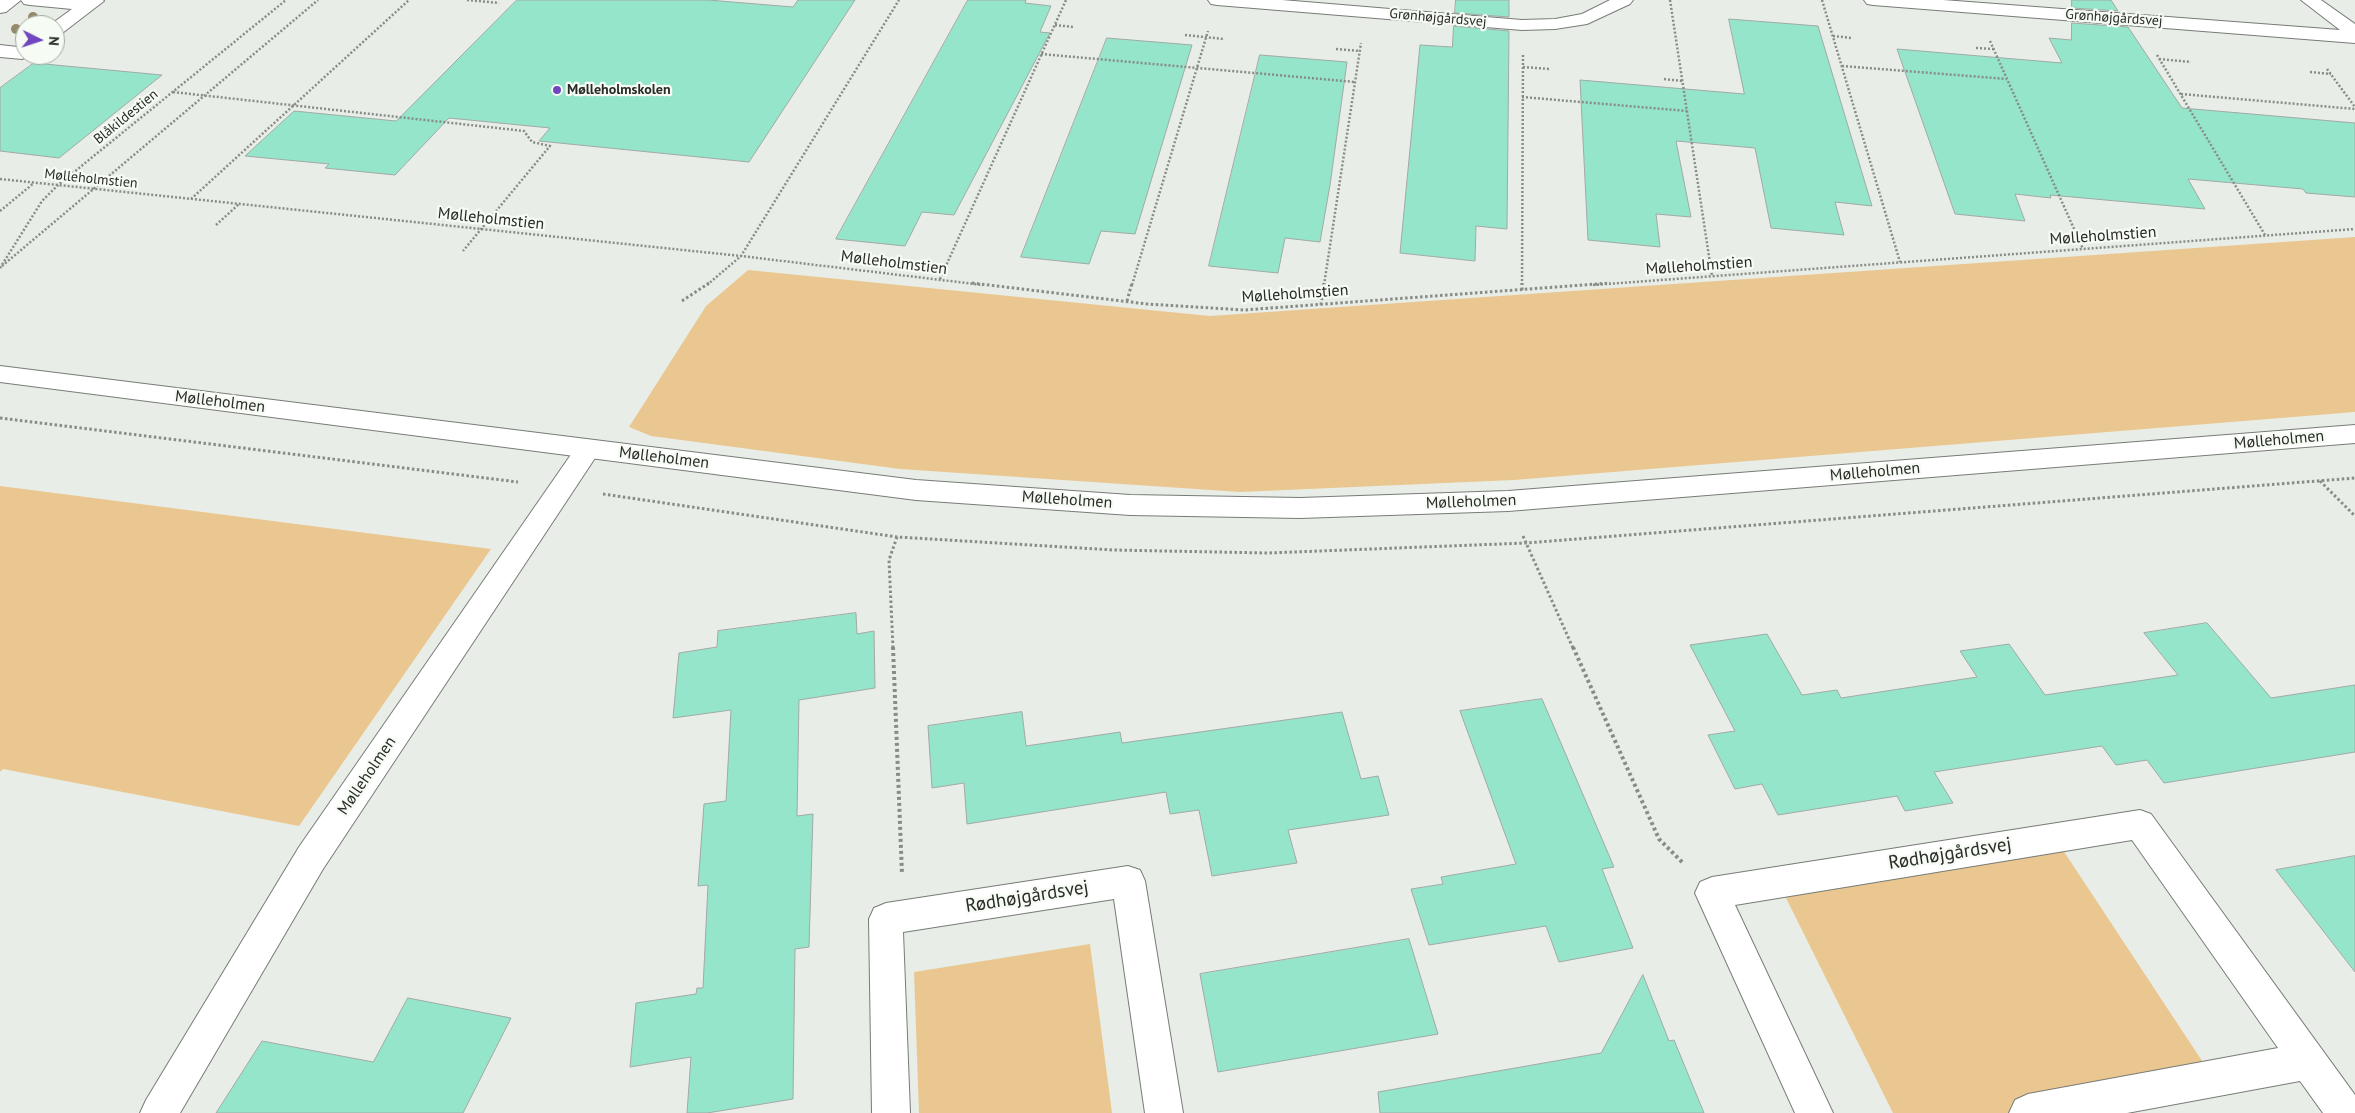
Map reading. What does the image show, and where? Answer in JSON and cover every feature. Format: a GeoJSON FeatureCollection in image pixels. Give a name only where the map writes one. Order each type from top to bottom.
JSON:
{"type":"FeatureCollection","features":[{"type":"Feature","properties":{"kind":"street"},"geometry":{"type":"LineString","coordinates":[[0,8],[12,0]]}},
{"type":"Feature","properties":{"kind":"street"},"geometry":{"type":"LineString","coordinates":[[30,0],[93,3]]}},
{"type":"Feature","properties":{"kind":"street","name":"Grønhøjgårdsvej"},"geometry":{"type":"LineString","coordinates":[[1218,0],[1522,25],[1555,24],[1587,19],[1624,0]]}},
{"type":"Feature","properties":{"kind":"street","name":"Grønhøjgårdsvej"},"geometry":{"type":"LineString","coordinates":[[1873,0],[2355,37]]}},
{"type":"Feature","properties":{"kind":"street"},"geometry":{"type":"LineString","coordinates":[[2310,0],[2355,33]]}},
{"type":"Feature","properties":{"kind":"street"},"geometry":{"type":"LineString","coordinates":[[65,23],[93,3]]}},
{"type":"Feature","properties":{"kind":"street"},"geometry":{"type":"LineString","coordinates":[[0,51],[15,52]]}},
{"type":"Feature","properties":{"kind":"street","name":"Mølleholmen"},"geometry":{"type":"LineString","coordinates":[[0,374],[916,490],[1130,505],[1300,508],[1508,501],[2355,434]]}},
{"type":"Feature","properties":{"kind":"street","name":"Mølleholmen"},"geometry":{"type":"LineString","coordinates":[[159,1113],[312,858],[588,448]]}},
{"type":"Feature","properties":{"kind":"street","name":"Rødhøjgårdsvej"},"geometry":{"type":"LineString","coordinates":[[1712,893],[2140,824],[2345,1113]]}},
{"type":"Feature","properties":{"kind":"street","name":"Rødhøjgårdsvej"},"geometry":{"type":"LineString","coordinates":[[891,1113],[886,919],[1128,881],[1164,1113]]}},
{"type":"Feature","properties":{"kind":"street"},"geometry":{"type":"LineString","coordinates":[[1712,893],[1814,1113]]}},
{"type":"Feature","properties":{"kind":"street"},"geometry":{"type":"LineString","coordinates":[[2028,1113],[2308,1062]]}},
{"type":"Feature","properties":{"kind":"path","name":"Blåkildestien"},"geometry":{"type":"LineString","coordinates":[[1,267],[42,200],[286,0]]}},
{"type":"Feature","properties":{"kind":"path"},"geometry":{"type":"LineString","coordinates":[[1,267],[318,0]]}},
{"type":"Feature","properties":{"kind":"path"},"geometry":{"type":"LineString","coordinates":[[190,199],[409,0]]}},
{"type":"Feature","properties":{"kind":"path"},"geometry":{"type":"LineString","coordinates":[[467,0],[499,3]]}},
{"type":"Feature","properties":{"kind":"path"},"geometry":{"type":"LineString","coordinates":[[682,301],[717,278],[740,256],[899,0]]}},
{"type":"Feature","properties":{"kind":"path"},"geometry":{"type":"LineString","coordinates":[[940,279],[1066,0]]}},
{"type":"Feature","properties":{"kind":"path"},"geometry":{"type":"LineString","coordinates":[[1127,301],[1218,0]]}},
{"type":"Feature","properties":{"kind":"path"},"geometry":{"type":"LineString","coordinates":[[1670,0],[1712,276]]}},
{"type":"Feature","properties":{"kind":"path"},"geometry":{"type":"LineString","coordinates":[[1822,0],[1900,262]]}},
{"type":"Feature","properties":{"kind":"path"},"geometry":{"type":"LineString","coordinates":[[1976,8],[2083,249]]}},
{"type":"Feature","properties":{"kind":"path"},"geometry":{"type":"LineString","coordinates":[[1321,304],[1366,12]]}},
{"type":"Feature","properties":{"kind":"path"},"geometry":{"type":"LineString","coordinates":[[2136,20],[2264,236]]}},
{"type":"Feature","properties":{"kind":"path"},"geometry":{"type":"LineString","coordinates":[[1054,25],[1073,27]]}},
{"type":"Feature","properties":{"kind":"path"},"geometry":{"type":"LineString","coordinates":[[1522,25],[1522,290]]}},
{"type":"Feature","properties":{"kind":"path"},"geometry":{"type":"LineString","coordinates":[[1185,35],[1224,39]]}},
{"type":"Feature","properties":{"kind":"path"},"geometry":{"type":"LineString","coordinates":[[1833,36],[1852,38]]}},
{"type":"Feature","properties":{"kind":"path"},"geometry":{"type":"LineString","coordinates":[[1976,48],[1994,49]]}},
{"type":"Feature","properties":{"kind":"path"},"geometry":{"type":"LineString","coordinates":[[1336,49],[1360,51]]}},
{"type":"Feature","properties":{"kind":"path"},"geometry":{"type":"LineString","coordinates":[[1041,54],[1355,82]]}},
{"type":"Feature","properties":{"kind":"path"},"geometry":{"type":"LineString","coordinates":[[2159,59],[2191,62]]}},
{"type":"Feature","properties":{"kind":"path"},"geometry":{"type":"LineString","coordinates":[[1842,66],[2007,80]]}},
{"type":"Feature","properties":{"kind":"path"},"geometry":{"type":"LineString","coordinates":[[1523,67],[1550,69]]}},
{"type":"Feature","properties":{"kind":"path"},"geometry":{"type":"LineString","coordinates":[[2310,72],[2331,74]]}},
{"type":"Feature","properties":{"kind":"path"},"geometry":{"type":"LineString","coordinates":[[1664,79],[1682,81]]}},
{"type":"Feature","properties":{"kind":"path"},"geometry":{"type":"LineString","coordinates":[[173,92],[524,131],[532,142],[550,146],[463,251]]}},
{"type":"Feature","properties":{"kind":"path"},"geometry":{"type":"LineString","coordinates":[[2180,94],[2355,109]]}},
{"type":"Feature","properties":{"kind":"path"},"geometry":{"type":"LineString","coordinates":[[1522,97],[1687,111]]}},
{"type":"Feature","properties":{"kind":"path","name":"Mølleholmstien"},"geometry":{"type":"LineString","coordinates":[[0,179],[740,256],[1127,301],[1244,310],[2355,229]]}},
{"type":"Feature","properties":{"kind":"path"},"geometry":{"type":"LineString","coordinates":[[0,211],[34,183]]}},
{"type":"Feature","properties":{"kind":"path"},"geometry":{"type":"LineString","coordinates":[[216,225],[239,204]]}},
{"type":"Feature","properties":{"kind":"path"},"geometry":{"type":"LineString","coordinates":[[2320,481],[2355,516]]}},
{"type":"Feature","properties":{"kind":"path"},"geometry":{"type":"LineString","coordinates":[[1508,501],[1659,839],[1712,893]]}},
{"type":"Feature","properties":{"kind":"path"},"geometry":{"type":"LineString","coordinates":[[897,537],[889,560],[904,916]]}},
{"type":"Feature","properties":{"kind":"shaded area"},"geometry":{"type":"Polygon","coordinates":[[[2355,237],[2355,412],[1514,480],[1240,492],[900,469],[651,436],[629,427],[706,306],[748,270],[1210,316],[2355,237]]]}},
{"type":"Feature","properties":{"kind":"shaded area"},"geometry":{"type":"Polygon","coordinates":[[[0,486],[491,549],[299,826],[3,769],[0,772],[0,486]]]}},
{"type":"Feature","properties":{"kind":"shaded area"},"geometry":{"type":"Polygon","coordinates":[[[2055,838],[2214,1079],[2028,1113],[1893,1113],[1778,882],[2055,838]]]}},
{"type":"Feature","properties":{"kind":"shaded area"},"geometry":{"type":"Polygon","coordinates":[[[1090,944],[1112,1113],[919,1113],[914,972],[1090,944]]]}},
{"type":"Feature","properties":{"kind":"building"},"geometry":{"type":"Polygon","coordinates":[[[517,0],[708,0],[793,7],[798,0],[855,0],[749,162],[539,141],[550,128],[449,118],[395,175],[325,168],[329,164],[245,156],[294,111],[396,121],[517,0]]]}},
{"type":"Feature","properties":{"kind":"building"},"geometry":{"type":"Polygon","coordinates":[[[968,0],[1026,0],[1025,3],[1051,6],[1040,32],[1050,33],[954,215],[922,212],[905,246],[836,239],[968,0]]]}},
{"type":"Feature","properties":{"kind":"building"},"geometry":{"type":"Polygon","coordinates":[[[1456,0],[1509,0],[1509,17],[1455,13],[1456,0]]]}},
{"type":"Feature","properties":{"kind":"building"},"geometry":{"type":"Polygon","coordinates":[[[2072,0],[2111,0],[2118,11],[2072,8],[2072,0]]]}},
{"type":"Feature","properties":{"kind":"building"},"geometry":{"type":"Polygon","coordinates":[[[1729,19],[1818,26],[1872,206],[1835,202],[1844,235],[1771,228],[1755,148],[1676,141],[1691,217],[1656,214],[1660,247],[1588,240],[1580,80],[1744,94],[1729,19]]]}},
{"type":"Feature","properties":{"kind":"building"},"geometry":{"type":"Polygon","coordinates":[[[2072,23],[2128,27],[2182,108],[2355,123],[2355,197],[2306,193],[2303,189],[2188,179],[2205,209],[2050,195],[2051,198],[2015,194],[2025,221],[1955,214],[1897,49],[2062,63],[2049,38],[2071,40],[2072,23]]]}},
{"type":"Feature","properties":{"kind":"building"},"geometry":{"type":"Polygon","coordinates":[[[1454,26],[1509,31],[1507,229],[1476,226],[1475,261],[1400,253],[1420,45],[1452,47],[1454,26]]]}},
{"type":"Feature","properties":{"kind":"building"},"geometry":{"type":"Polygon","coordinates":[[[1107,38],[1192,45],[1135,234],[1101,231],[1089,264],[1021,257],[1107,38]]]}},
{"type":"Feature","properties":{"kind":"building"},"geometry":{"type":"Polygon","coordinates":[[[1260,55],[1347,62],[1320,242],[1285,238],[1278,273],[1209,266],[1260,55]]]}},
{"type":"Feature","properties":{"kind":"building"},"geometry":{"type":"Polygon","coordinates":[[[31,65],[55,65],[162,75],[59,158],[0,151],[0,88],[31,65]]]}},
{"type":"Feature","properties":{"kind":"building"},"geometry":{"type":"Polygon","coordinates":[[[856,613],[857,634],[874,631],[875,688],[799,700],[797,816],[813,814],[809,947],[795,949],[793,1099],[707,1113],[687,1113],[691,1057],[630,1067],[636,1003],[696,994],[697,988],[703,988],[708,885],[698,886],[704,804],[726,801],[731,710],[673,718],[679,653],[717,647],[718,631],[856,613]]]}},
{"type":"Feature","properties":{"kind":"building"},"geometry":{"type":"Polygon","coordinates":[[[2207,623],[2271,698],[2355,685],[2355,752],[2164,783],[2147,760],[2116,765],[2102,746],[1934,772],[1953,803],[1905,811],[1897,796],[1778,815],[1762,784],[1735,789],[1708,735],[1735,731],[1690,645],[1767,634],[1802,695],[1837,690],[1841,698],[1977,677],[1960,651],[2009,644],[2045,695],[2178,675],[2144,633],[2207,623]]]}},
{"type":"Feature","properties":{"kind":"building"},"geometry":{"type":"Polygon","coordinates":[[[1542,699],[1614,867],[1602,869],[1633,948],[1559,962],[1546,926],[1429,945],[1411,889],[1443,884],[1441,877],[1516,864],[1460,711],[1542,699]]]}},
{"type":"Feature","properties":{"kind":"building"},"geometry":{"type":"Polygon","coordinates":[[[1022,712],[1026,746],[1120,732],[1122,743],[1342,712],[1361,779],[1378,776],[1389,815],[1288,830],[1297,863],[1212,876],[1199,810],[1170,814],[1166,792],[967,824],[964,783],[932,788],[928,726],[1022,712]]]}},
{"type":"Feature","properties":{"kind":"building"},"geometry":{"type":"Polygon","coordinates":[[[2355,856],[2355,972],[2276,870],[2355,856]]]}},
{"type":"Feature","properties":{"kind":"building"},"geometry":{"type":"Polygon","coordinates":[[[1409,939],[1438,1034],[1218,1072],[1200,974],[1409,939]]]}},
{"type":"Feature","properties":{"kind":"building"},"geometry":{"type":"Polygon","coordinates":[[[1643,975],[1669,1041],[1674,1040],[1704,1113],[1380,1113],[1378,1092],[1601,1053],[1643,975]]]}},
{"type":"Feature","properties":{"kind":"building"},"geometry":{"type":"Polygon","coordinates":[[[408,998],[511,1018],[463,1113],[216,1113],[262,1041],[373,1062],[408,998]]]}},
{"type":"Feature","properties":{"kind":"place","name":"Mølleholmskolen"},"geometry":{"type":"Point","coordinates":[557,90]}}]}
